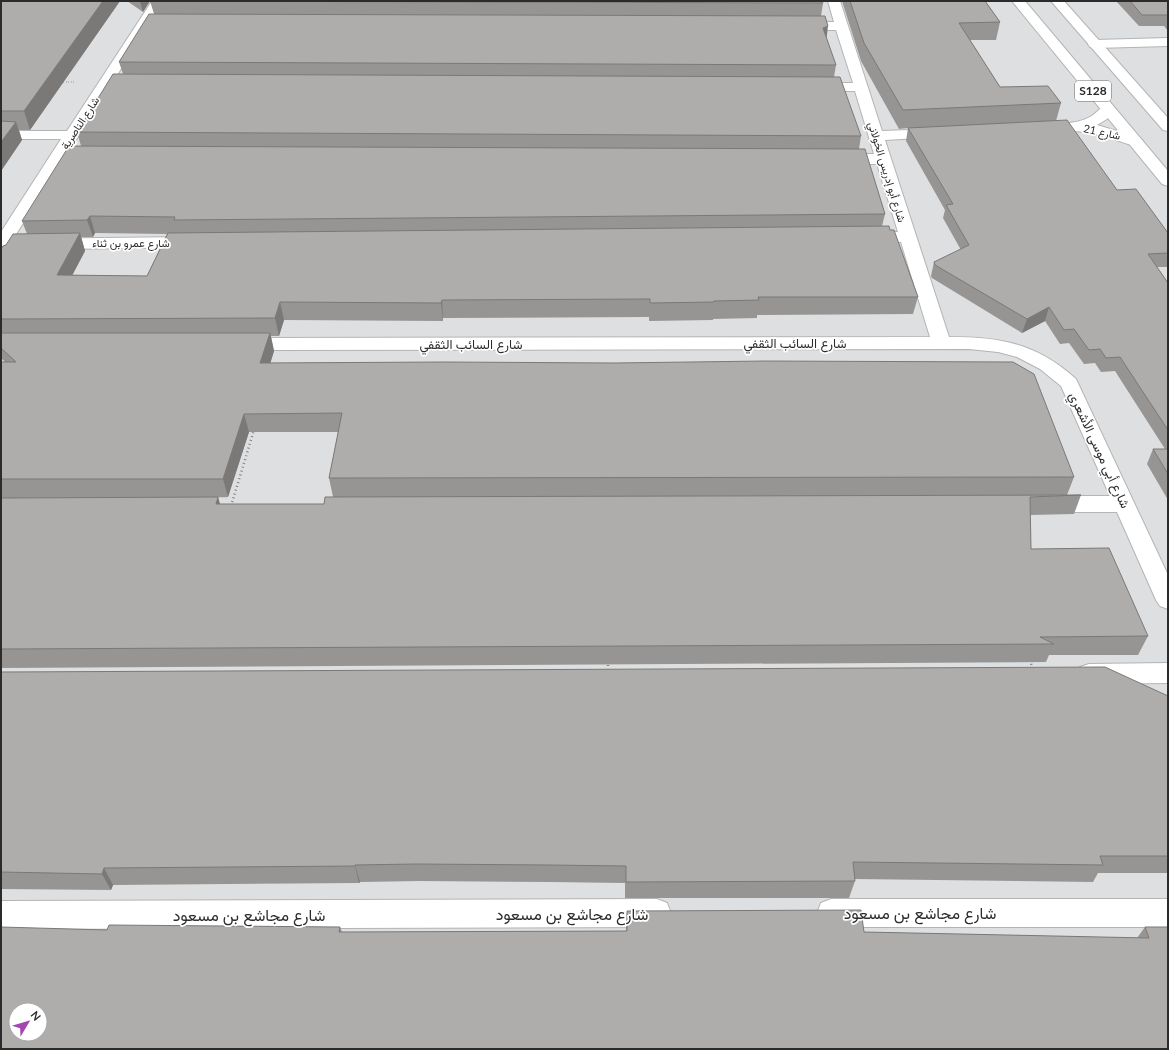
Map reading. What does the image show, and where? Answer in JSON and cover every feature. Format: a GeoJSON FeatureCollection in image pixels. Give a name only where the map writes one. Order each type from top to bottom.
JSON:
{"type":"FeatureCollection","features":[{"type":"Feature","properties":{"kind":"street","name":"شارع الناصرية"},"geometry":{"type":"LineString","coordinates":[[2,245],[158,1]]}},
{"type":"Feature","properties":{"kind":"street","name":"شارع أبو إدريس الخولاني"},"geometry":{"type":"LineString","coordinates":[[834,1],[941,344]]}},
{"type":"Feature","properties":{"kind":"street","name":"S128"},"geometry":{"type":"LineString","coordinates":[[1018,1],[1168,181]]}},
{"type":"Feature","properties":{"kind":"street","name":"S128"},"geometry":{"type":"LineString","coordinates":[[1057,1],[1168,127]]}},
{"type":"Feature","properties":{"kind":"street"},"geometry":{"type":"LineString","coordinates":[[143,24],[159,24]]}},
{"type":"Feature","properties":{"kind":"street"},"geometry":{"type":"LineString","coordinates":[[787,26],[841,26]]}},
{"type":"Feature","properties":{"kind":"street"},"geometry":{"type":"LineString","coordinates":[[1095,44],[1168,42]]}},
{"type":"Feature","properties":{"kind":"street"},"geometry":{"type":"LineString","coordinates":[[105,83],[121,84]]}},
{"type":"Feature","properties":{"kind":"street"},"geometry":{"type":"LineString","coordinates":[[797,87],[861,87]]}},
{"type":"Feature","properties":{"kind":"street","name":"شارع 21"},"geometry":{"type":"LineString","coordinates":[[1068,127],[1095,121],[1104,115],[1108,109]]}},
{"type":"Feature","properties":{"kind":"street","name":"شارع 21"},"geometry":{"type":"LineString","coordinates":[[1030,128],[1068,127],[1102,130],[1134,141]]}},
{"type":"Feature","properties":{"kind":"street"},"geometry":{"type":"LineString","coordinates":[[875,136],[952,132]]}},
{"type":"Feature","properties":{"kind":"street"},"geometry":{"type":"LineString","coordinates":[[1,135],[72,136]]}},
{"type":"Feature","properties":{"kind":"street"},"geometry":{"type":"LineString","coordinates":[[59,155],[75,155]]}},
{"type":"Feature","properties":{"kind":"street"},"geometry":{"type":"LineString","coordinates":[[821,159],[883,159]]}},
{"type":"Feature","properties":{"kind":"street"},"geometry":{"type":"LineString","coordinates":[[851,237],[907,237]]}},
{"type":"Feature","properties":{"kind":"street","name":"شارع عمرو بن ثناء"},"geometry":{"type":"LineString","coordinates":[[2,245],[204,242]]}},
{"type":"Feature","properties":{"kind":"street","name":"شارع السائب الثقفي"},"geometry":{"type":"LineString","coordinates":[[226,344],[941,344]]}},
{"type":"Feature","properties":{"kind":"street","name":"شارع أبي موسى الأشعري"},"geometry":{"type":"LineString","coordinates":[[941,344],[992,344],[1015,349],[1037,358],[1055,369],[1069,383],[1168,600]]}},
{"type":"Feature","properties":{"kind":"street"},"geometry":{"type":"LineString","coordinates":[[1025,504],[1124,504]]}},
{"type":"Feature","properties":{"kind":"street"},"geometry":{"type":"LineString","coordinates":[[1032,667],[1168,674]]}},
{"type":"Feature","properties":{"kind":"street","name":"شارع مجاشع بن مسعود"},"geometry":{"type":"LineString","coordinates":[[1,915],[686,913]]}},
{"type":"Feature","properties":{"kind":"street","name":"شارع مجاشع بن مسعود"},"geometry":{"type":"LineString","coordinates":[[806,913],[1168,913]]}},
{"type":"Feature","properties":{"kind":"path"},"geometry":{"type":"LineString","coordinates":[[61,82],[105,83]]}},
{"type":"Feature","properties":{"kind":"path"},"geometry":{"type":"LineString","coordinates":[[229,514],[255,425]]}},
{"type":"Feature","properties":{"kind":"path"},"geometry":{"type":"LineString","coordinates":[[608,660],[608,676]]}},
{"type":"Feature","properties":{"kind":"building"},"geometry":{"type":"Polygon","coordinates":[[[1,1],[103,1],[24,111],[1,111],[1,1]]]}},
{"type":"Feature","properties":{"kind":"building"},"geometry":{"type":"Polygon","coordinates":[[[150,1],[822,1],[823,3],[150,1]]]}},
{"type":"Feature","properties":{"kind":"building"},"geometry":{"type":"Polygon","coordinates":[[[850,1],[985,1],[1000,22],[959,23],[1000,87],[1048,86],[1061,103],[903,110],[864,43],[850,1]]]}},
{"type":"Feature","properties":{"kind":"building"},"geometry":{"type":"Polygon","coordinates":[[[1130,1],[1168,1],[1168,15],[1142,15],[1130,1]]]}},
{"type":"Feature","properties":{"kind":"building"},"geometry":{"type":"Polygon","coordinates":[[[149,14],[825,16],[828,26],[823,28],[836,65],[119,62],[149,14]]]}},
{"type":"Feature","properties":{"kind":"building"},"geometry":{"type":"Polygon","coordinates":[[[113,74],[840,77],[861,136],[77,132],[113,74]]]}},
{"type":"Feature","properties":{"kind":"building"},"geometry":{"type":"Polygon","coordinates":[[[1067,120],[1117,190],[1136,189],[1168,233],[1168,253],[1148,254],[1168,283],[1168,430],[1120,357],[1106,358],[1100,349],[1089,350],[1074,329],[1064,330],[1049,307],[1027,319],[935,265],[934,262],[969,245],[946,205],[953,204],[908,128],[1067,120]]]}},
{"type":"Feature","properties":{"kind":"building"},"geometry":{"type":"Polygon","coordinates":[[[1,121],[16,122],[1,142],[1,121]]]}},
{"type":"Feature","properties":{"kind":"building"},"geometry":{"type":"Polygon","coordinates":[[[69,146],[865,149],[885,214],[174,220],[175,217],[90,216],[87,220],[22,221],[69,146]]]}},
{"type":"Feature","properties":{"kind":"building"},"geometry":{"type":"Polygon","coordinates":[[[889,226],[890,230],[894,230],[918,297],[758,297],[759,300],[650,303],[650,299],[442,300],[441,303],[280,302],[275,318],[1,319],[1,249],[6,245],[13,234],[80,233],[57,275],[147,276],[168,233],[889,226]]]}},
{"type":"Feature","properties":{"kind":"building"},"geometry":{"type":"Polygon","coordinates":[[[1,333],[270,333],[260,363],[614,363],[765,361],[1013,362],[1034,374],[1074,477],[329,478],[342,413],[244,414],[223,479],[1,479],[1,362],[16,362],[1,348],[1,333]]]}},
{"type":"Feature","properties":{"kind":"building"},"geometry":{"type":"Polygon","coordinates":[[[1153,449],[1168,449],[1168,474],[1153,449]]]}},
{"type":"Feature","properties":{"kind":"building"},"geometry":{"type":"Polygon","coordinates":[[[1081,495],[1030,497],[1031,549],[1109,548],[1148,636],[1040,637],[1054,644],[1,649],[1,498],[218,497],[216,504],[324,504],[325,497],[1081,495]]]}},
{"type":"Feature","properties":{"kind":"building"},"geometry":{"type":"Polygon","coordinates":[[[1105,667],[1168,696],[1168,856],[1100,856],[1103,865],[853,862],[855,881],[626,882],[626,866],[550,865],[416,864],[355,866],[104,868],[102,874],[1,872],[1,672],[1105,667]]]}},
{"type":"Feature","properties":{"kind":"building"},"geometry":{"type":"Polygon","coordinates":[[[861,910],[864,932],[1149,938],[1145,927],[1168,927],[1168,1049],[1,1049],[1,927],[107,930],[109,925],[340,927],[339,932],[627,931],[627,911],[861,910]]]}}]}
